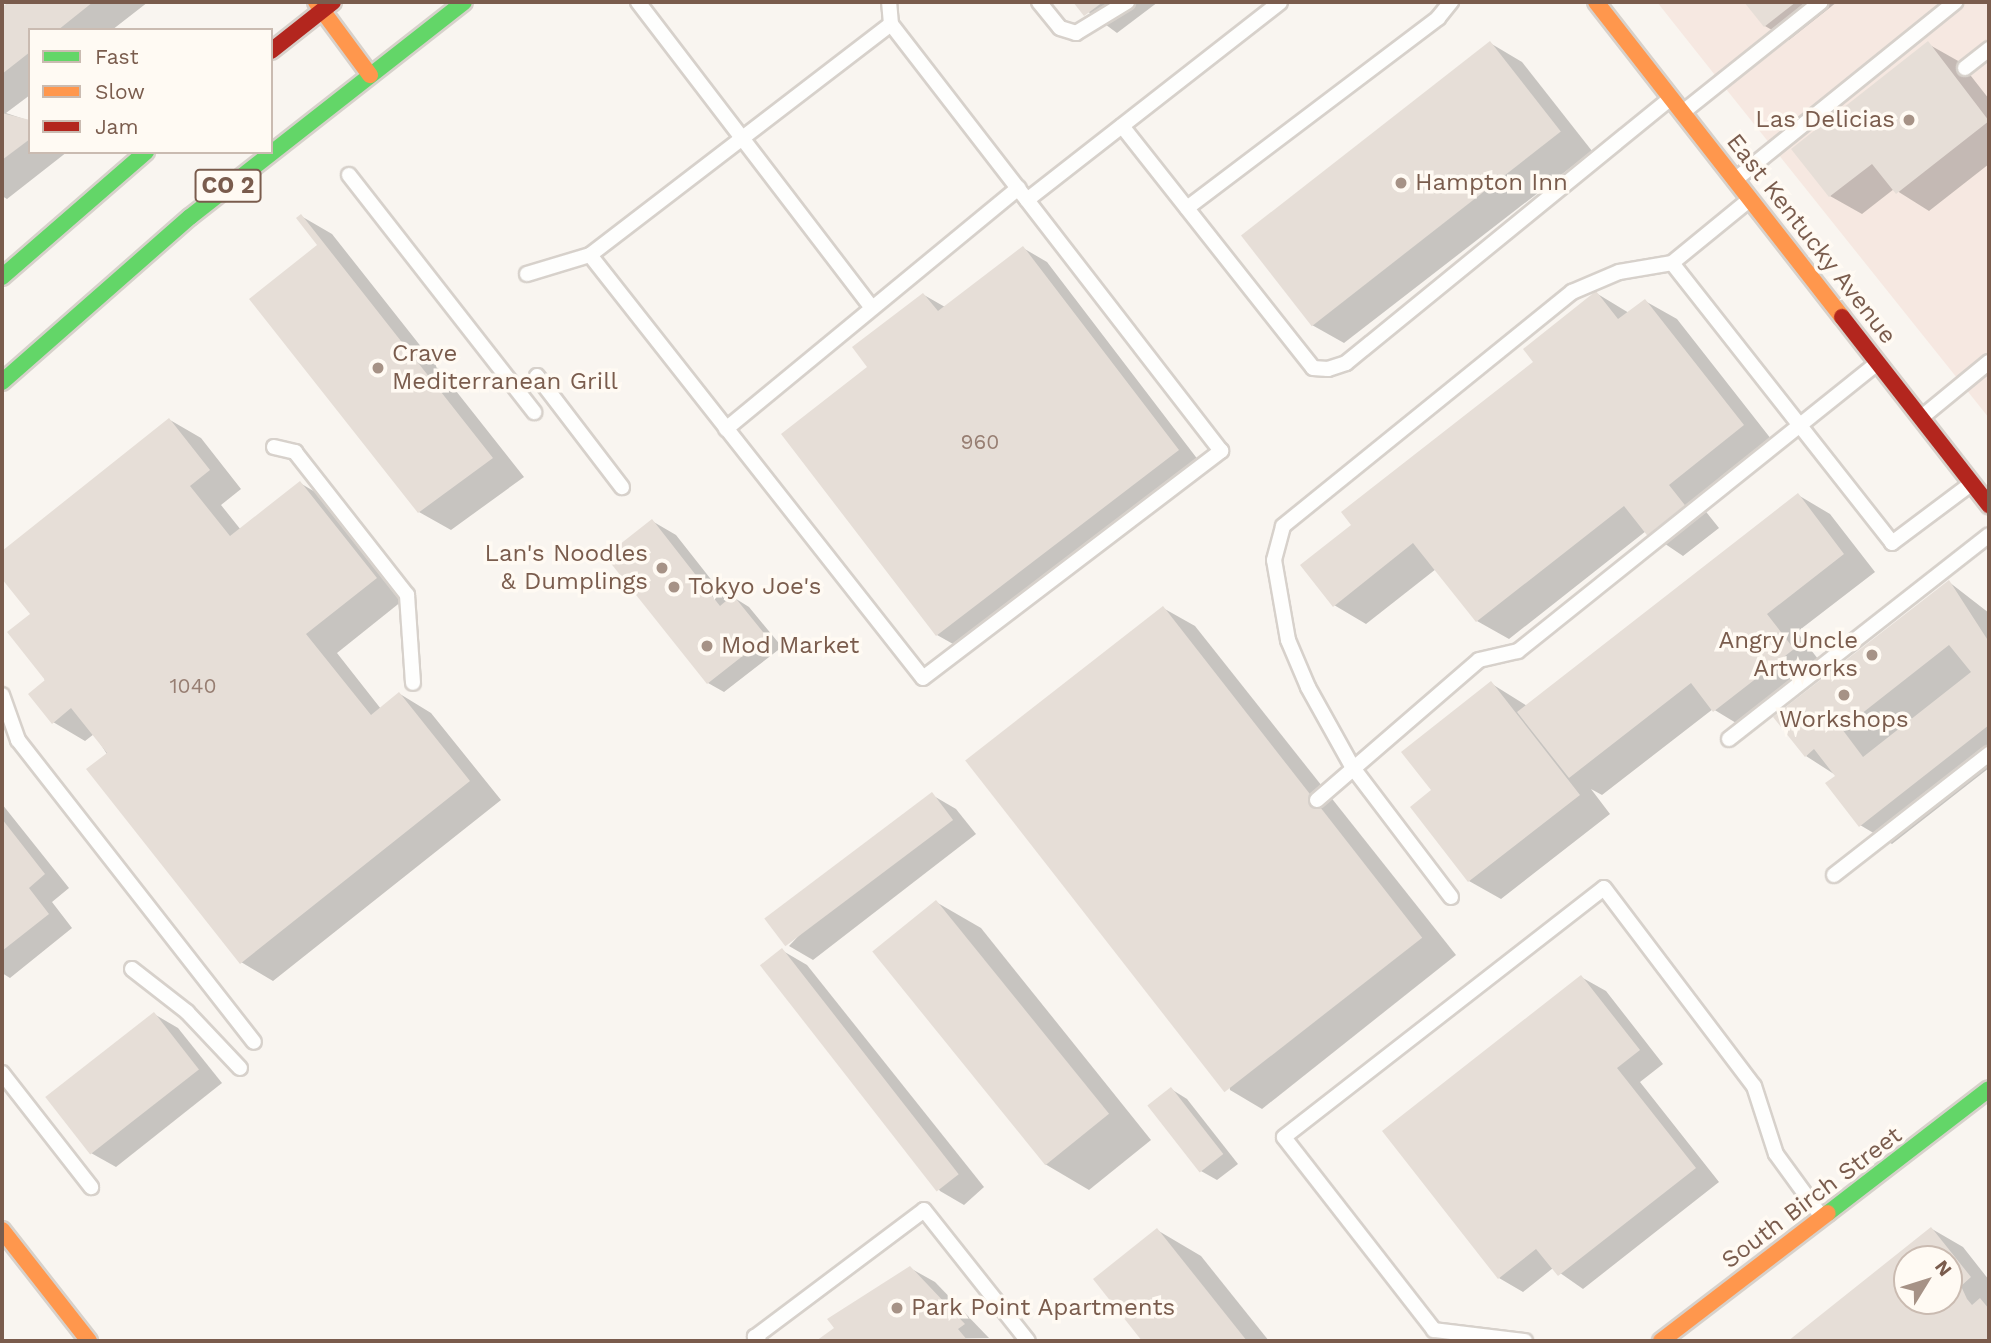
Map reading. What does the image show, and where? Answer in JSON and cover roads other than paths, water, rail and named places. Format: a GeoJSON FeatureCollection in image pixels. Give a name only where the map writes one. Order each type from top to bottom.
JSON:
{"type":"FeatureCollection","features":[{"type":"Feature","properties":{"kind":"street","name":"CO 2"},"geometry":{"type":"LineString","coordinates":[[273,152],[464,2]]}},
{"type":"Feature","properties":{"kind":"street","name":"East Kentucky Avenue"},"geometry":{"type":"LineString","coordinates":[[1596,2],[1989,505]]}},
{"type":"Feature","properties":{"kind":"street"},"geometry":{"type":"LineString","coordinates":[[273,49],[324,5],[370,75]]}},
{"type":"Feature","properties":{"kind":"street"},"geometry":{"type":"LineString","coordinates":[[2,276],[144,154]]}},
{"type":"Feature","properties":{"kind":"street","name":"CO 2"},"geometry":{"type":"LineString","coordinates":[[2,383],[190,217],[270,154]]}},
{"type":"Feature","properties":{"kind":"street","name":"South Birch Street"},"geometry":{"type":"LineString","coordinates":[[1661,1341],[1989,1089]]}},
{"type":"Feature","properties":{"kind":"street"},"geometry":{"type":"LineString","coordinates":[[2,1230],[89,1341]]}},
{"type":"Feature","properties":{"kind":"lane"},"geometry":{"type":"LineString","coordinates":[[638,2],[873,308]]}},
{"type":"Feature","properties":{"kind":"lane"},"geometry":{"type":"LineString","coordinates":[[590,255],[923,678],[1221,451],[891,24],[889,2]]}},
{"type":"Feature","properties":{"kind":"lane"},"geometry":{"type":"LineString","coordinates":[[1039,2],[1060,28],[1076,33],[1127,2]]}},
{"type":"Feature","properties":{"kind":"lane"},"geometry":{"type":"LineString","coordinates":[[726,429],[873,308],[1022,194],[1122,126],[1280,2]]}},
{"type":"Feature","properties":{"kind":"lane"},"geometry":{"type":"LineString","coordinates":[[1187,208],[1438,18],[1451,2]]}},
{"type":"Feature","properties":{"kind":"lane"},"geometry":{"type":"LineString","coordinates":[[1683,113],[1821,2]]}},
{"type":"Feature","properties":{"kind":"lane"},"geometry":{"type":"LineString","coordinates":[[1735,180],[1955,2]]}},
{"type":"Feature","properties":{"kind":"lane"},"geometry":{"type":"LineString","coordinates":[[527,274],[590,255],[891,24]]}},
{"type":"Feature","properties":{"kind":"lane"},"geometry":{"type":"LineString","coordinates":[[1965,68],[1989,49]]}},
{"type":"Feature","properties":{"kind":"lane"},"geometry":{"type":"LineString","coordinates":[[1122,126],[1312,368],[1328,369],[1346,363],[1671,98]]}},
{"type":"Feature","properties":{"kind":"lane"},"geometry":{"type":"LineString","coordinates":[[349,175],[534,412]]}},
{"type":"Feature","properties":{"kind":"lane"},"geometry":{"type":"LineString","coordinates":[[1451,897],[1353,768],[1288,640],[1274,560],[1283,526],[1572,292],[1619,272],[1672,263],[1750,199]]}},
{"type":"Feature","properties":{"kind":"lane"},"geometry":{"type":"LineString","coordinates":[[1672,263],[1892,543],[1972,483]]}},
{"type":"Feature","properties":{"kind":"lane"},"geometry":{"type":"LineString","coordinates":[[1317,800],[1479,660],[1518,651],[1878,362]]}},
{"type":"Feature","properties":{"kind":"lane"},"geometry":{"type":"LineString","coordinates":[[1921,418],[1989,362]]}},
{"type":"Feature","properties":{"kind":"lane"},"geometry":{"type":"LineString","coordinates":[[537,376],[622,487]]}},
{"type":"Feature","properties":{"kind":"lane"},"geometry":{"type":"LineString","coordinates":[[274,447],[295,452],[407,595],[413,683]]}},
{"type":"Feature","properties":{"kind":"lane"},"geometry":{"type":"LineString","coordinates":[[1729,739],[1989,535]]}},
{"type":"Feature","properties":{"kind":"lane"},"geometry":{"type":"LineString","coordinates":[[2,695],[18,740],[254,1042]]}},
{"type":"Feature","properties":{"kind":"lane"},"geometry":{"type":"LineString","coordinates":[[1834,875],[1989,754]]}},
{"type":"Feature","properties":{"kind":"lane"},"geometry":{"type":"LineString","coordinates":[[1525,1341],[1434,1330],[1284,1137],[1604,888],[1755,1086],[1776,1154],[1823,1218]]}},
{"type":"Feature","properties":{"kind":"lane"},"geometry":{"type":"LineString","coordinates":[[132,969],[187,1012],[240,1068]]}},
{"type":"Feature","properties":{"kind":"lane"},"geometry":{"type":"LineString","coordinates":[[2,1073],[91,1187]]}},
{"type":"Feature","properties":{"kind":"lane"},"geometry":{"type":"LineString","coordinates":[[759,1341],[755,1338],[924,1210],[1028,1341]]}},
{"type":"Feature","properties":{"kind":"place","name":"Las Delicias"},"geometry":{"type":"Point","coordinates":[1909,120]}},
{"type":"Feature","properties":{"kind":"place","name":"Hampton Inn"},"geometry":{"type":"Point","coordinates":[1401,183]}},
{"type":"Feature","properties":{"kind":"place","name":"Crave Mediterranean Grill"},"geometry":{"type":"Point","coordinates":[378,368]}},
{"type":"Feature","properties":{"kind":"place","name":"Lan's Noodles & Dumplings"},"geometry":{"type":"Point","coordinates":[662,568]}},
{"type":"Feature","properties":{"kind":"place","name":"Tokyo Joe's"},"geometry":{"type":"Point","coordinates":[674,587]}},
{"type":"Feature","properties":{"kind":"place","name":"Mod Market"},"geometry":{"type":"Point","coordinates":[707,646]}},
{"type":"Feature","properties":{"kind":"place","name":"Angry Uncle Artworks"},"geometry":{"type":"Point","coordinates":[1872,655]}},
{"type":"Feature","properties":{"kind":"place","name":"Workshops"},"geometry":{"type":"Point","coordinates":[1844,695]}},
{"type":"Feature","properties":{"kind":"place","name":"Park Point Apartments"},"geometry":{"type":"Point","coordinates":[897,1308]}}]}
